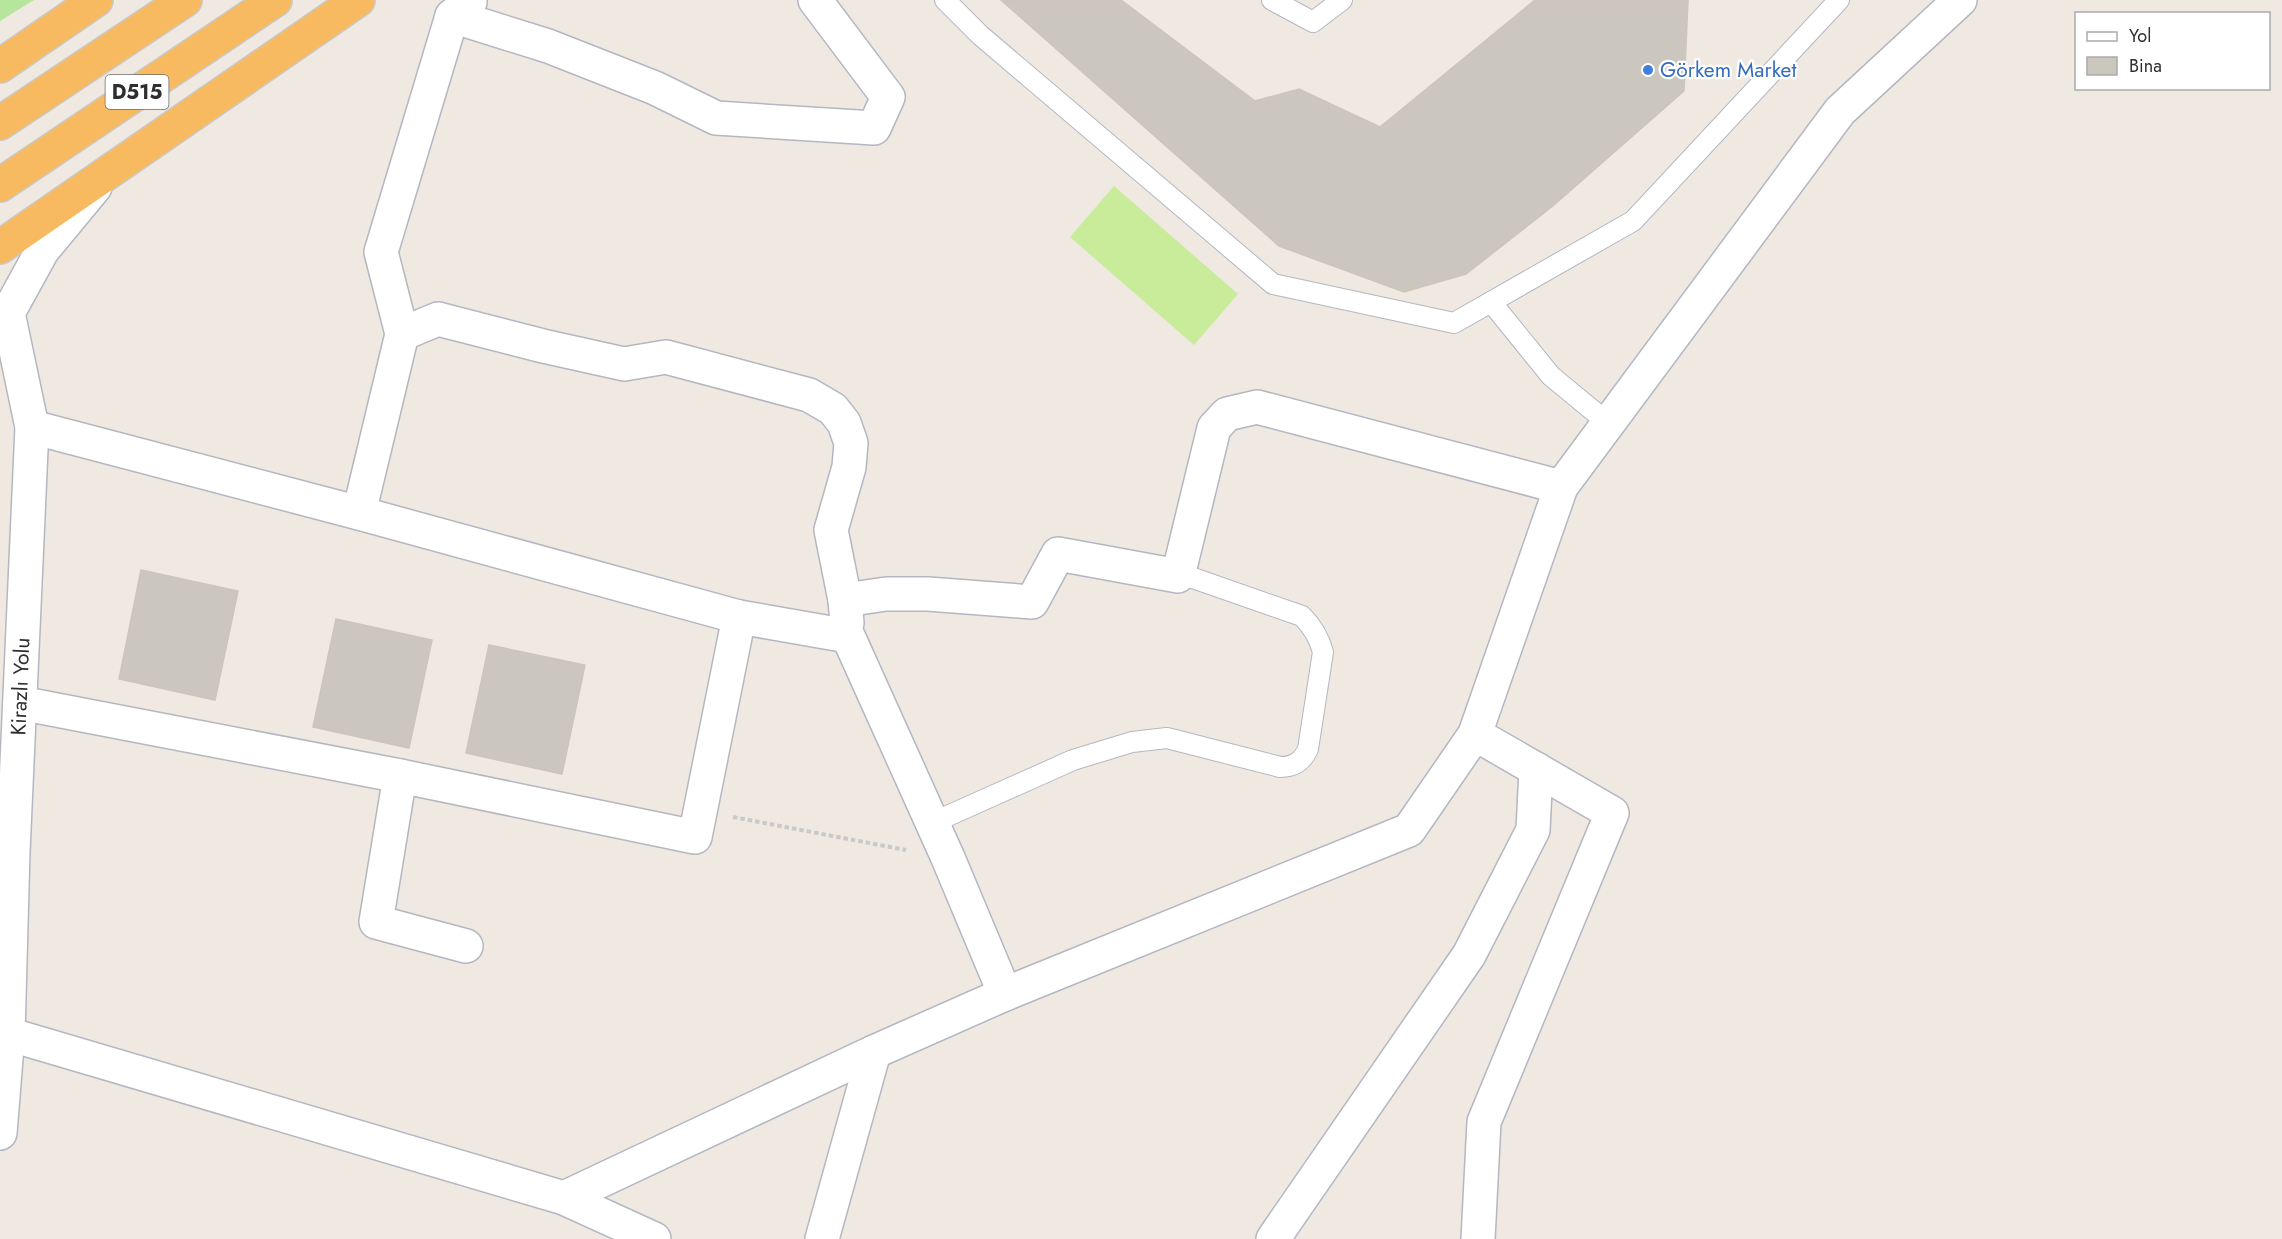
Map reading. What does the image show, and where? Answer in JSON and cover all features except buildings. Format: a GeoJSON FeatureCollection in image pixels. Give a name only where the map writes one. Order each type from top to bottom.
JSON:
{"type":"FeatureCollection","features":[{"type":"Feature","properties":{"kind":"highway","name":"D515"},"geometry":{"type":"LineString","coordinates":[[0,123],[185,0]]}},
{"type":"Feature","properties":{"kind":"highway","name":"D515"},"geometry":{"type":"LineString","coordinates":[[0,185],[275,0]]}},
{"type":"Feature","properties":{"kind":"highway"},"geometry":{"type":"LineString","coordinates":[[0,247],[358,0]]}},
{"type":"Feature","properties":{"kind":"highway"},"geometry":{"type":"LineString","coordinates":[[0,66],[82,5]]}},
{"type":"Feature","properties":{"kind":"street"},"geometry":{"type":"LineString","coordinates":[[359,513],[402,334],[381,252],[462,8],[548,46],[655,88],[716,118],[874,129],[888,97],[815,0]]}},
{"type":"Feature","properties":{"kind":"street"},"geometry":{"type":"LineString","coordinates":[[564,1198],[874,1052],[1005,994],[1409,830],[1475,734],[1561,487],[1840,111],[1959,0]]}},
{"type":"Feature","properties":{"kind":"street"},"geometry":{"type":"LineString","coordinates":[[3,313],[42,251],[108,171]]}},
{"type":"Feature","properties":{"kind":"street","name":"Kirazlı Yolu"},"geometry":{"type":"LineString","coordinates":[[0,1133],[8,1035],[7,854],[20,704],[32,428],[3,313]]}},
{"type":"Feature","properties":{"kind":"street"},"geometry":{"type":"LineString","coordinates":[[402,334],[438,319],[624,364],[666,357],[809,395],[833,409],[844,423],[851,443],[849,467],[831,530],[845,600],[848,636],[948,858],[1005,994]]}},
{"type":"Feature","properties":{"kind":"street"},"geometry":{"type":"LineString","coordinates":[[845,600],[885,594],[928,594],[1032,602],[1058,554],[1178,576],[1214,428],[1227,414],[1257,407],[1561,487]]}},
{"type":"Feature","properties":{"kind":"street"},"geometry":{"type":"LineString","coordinates":[[32,428],[359,513],[739,617],[848,636]]}},
{"type":"Feature","properties":{"kind":"street"},"geometry":{"type":"LineString","coordinates":[[20,704],[400,776],[695,837],[739,617]]}},
{"type":"Feature","properties":{"kind":"street"},"geometry":{"type":"LineString","coordinates":[[1475,734],[1612,813],[1484,1122],[1478,1239]]}},
{"type":"Feature","properties":{"kind":"street"},"geometry":{"type":"LineString","coordinates":[[1273,1239],[1469,955],[1533,830],[1536,769]]}},
{"type":"Feature","properties":{"kind":"street"},"geometry":{"type":"LineString","coordinates":[[400,776],[375,921],[466,946]]}},
{"type":"Feature","properties":{"kind":"street"},"geometry":{"type":"LineString","coordinates":[[8,1035],[564,1198],[654,1239]]}},
{"type":"Feature","properties":{"kind":"street"},"geometry":{"type":"LineString","coordinates":[[822,1239],[874,1052]]}},
{"type":"Feature","properties":{"kind":"lane"},"geometry":{"type":"LineString","coordinates":[[945,0],[980,35],[1273,284],[1454,323],[1633,221],[1839,0]]}},
{"type":"Feature","properties":{"kind":"lane"},"geometry":{"type":"LineString","coordinates":[[1272,0],[1312,22],[1342,0]]}},
{"type":"Feature","properties":{"kind":"lane"},"geometry":{"type":"LineString","coordinates":[[1491,302],[1551,376],[1608,423]]}},
{"type":"Feature","properties":{"kind":"lane"},"geometry":{"type":"LineString","coordinates":[[932,823],[1073,760],[1132,742],[1167,738],[1280,767],[1297,764],[1304,758],[1308,749],[1323,652],[1318,636],[1302,616],[1193,578],[1178,576]]}},
{"type":"Feature","properties":{"kind":"path"},"geometry":{"type":"LineString","coordinates":[[700,811],[948,858]]}},
{"type":"Feature","properties":{"kind":"green space"},"geometry":{"type":"Polygon","coordinates":[[[0,0],[34,0],[0,21],[0,0]]]}},
{"type":"Feature","properties":{"kind":"green space"},"geometry":{"type":"Polygon","coordinates":[[[1114,186],[1238,294],[1194,345],[1070,237],[1114,186]]]}},
{"type":"Feature","properties":{"kind":"place","name":"Görkem Market"},"geometry":{"type":"Point","coordinates":[1648,70]}}]}
